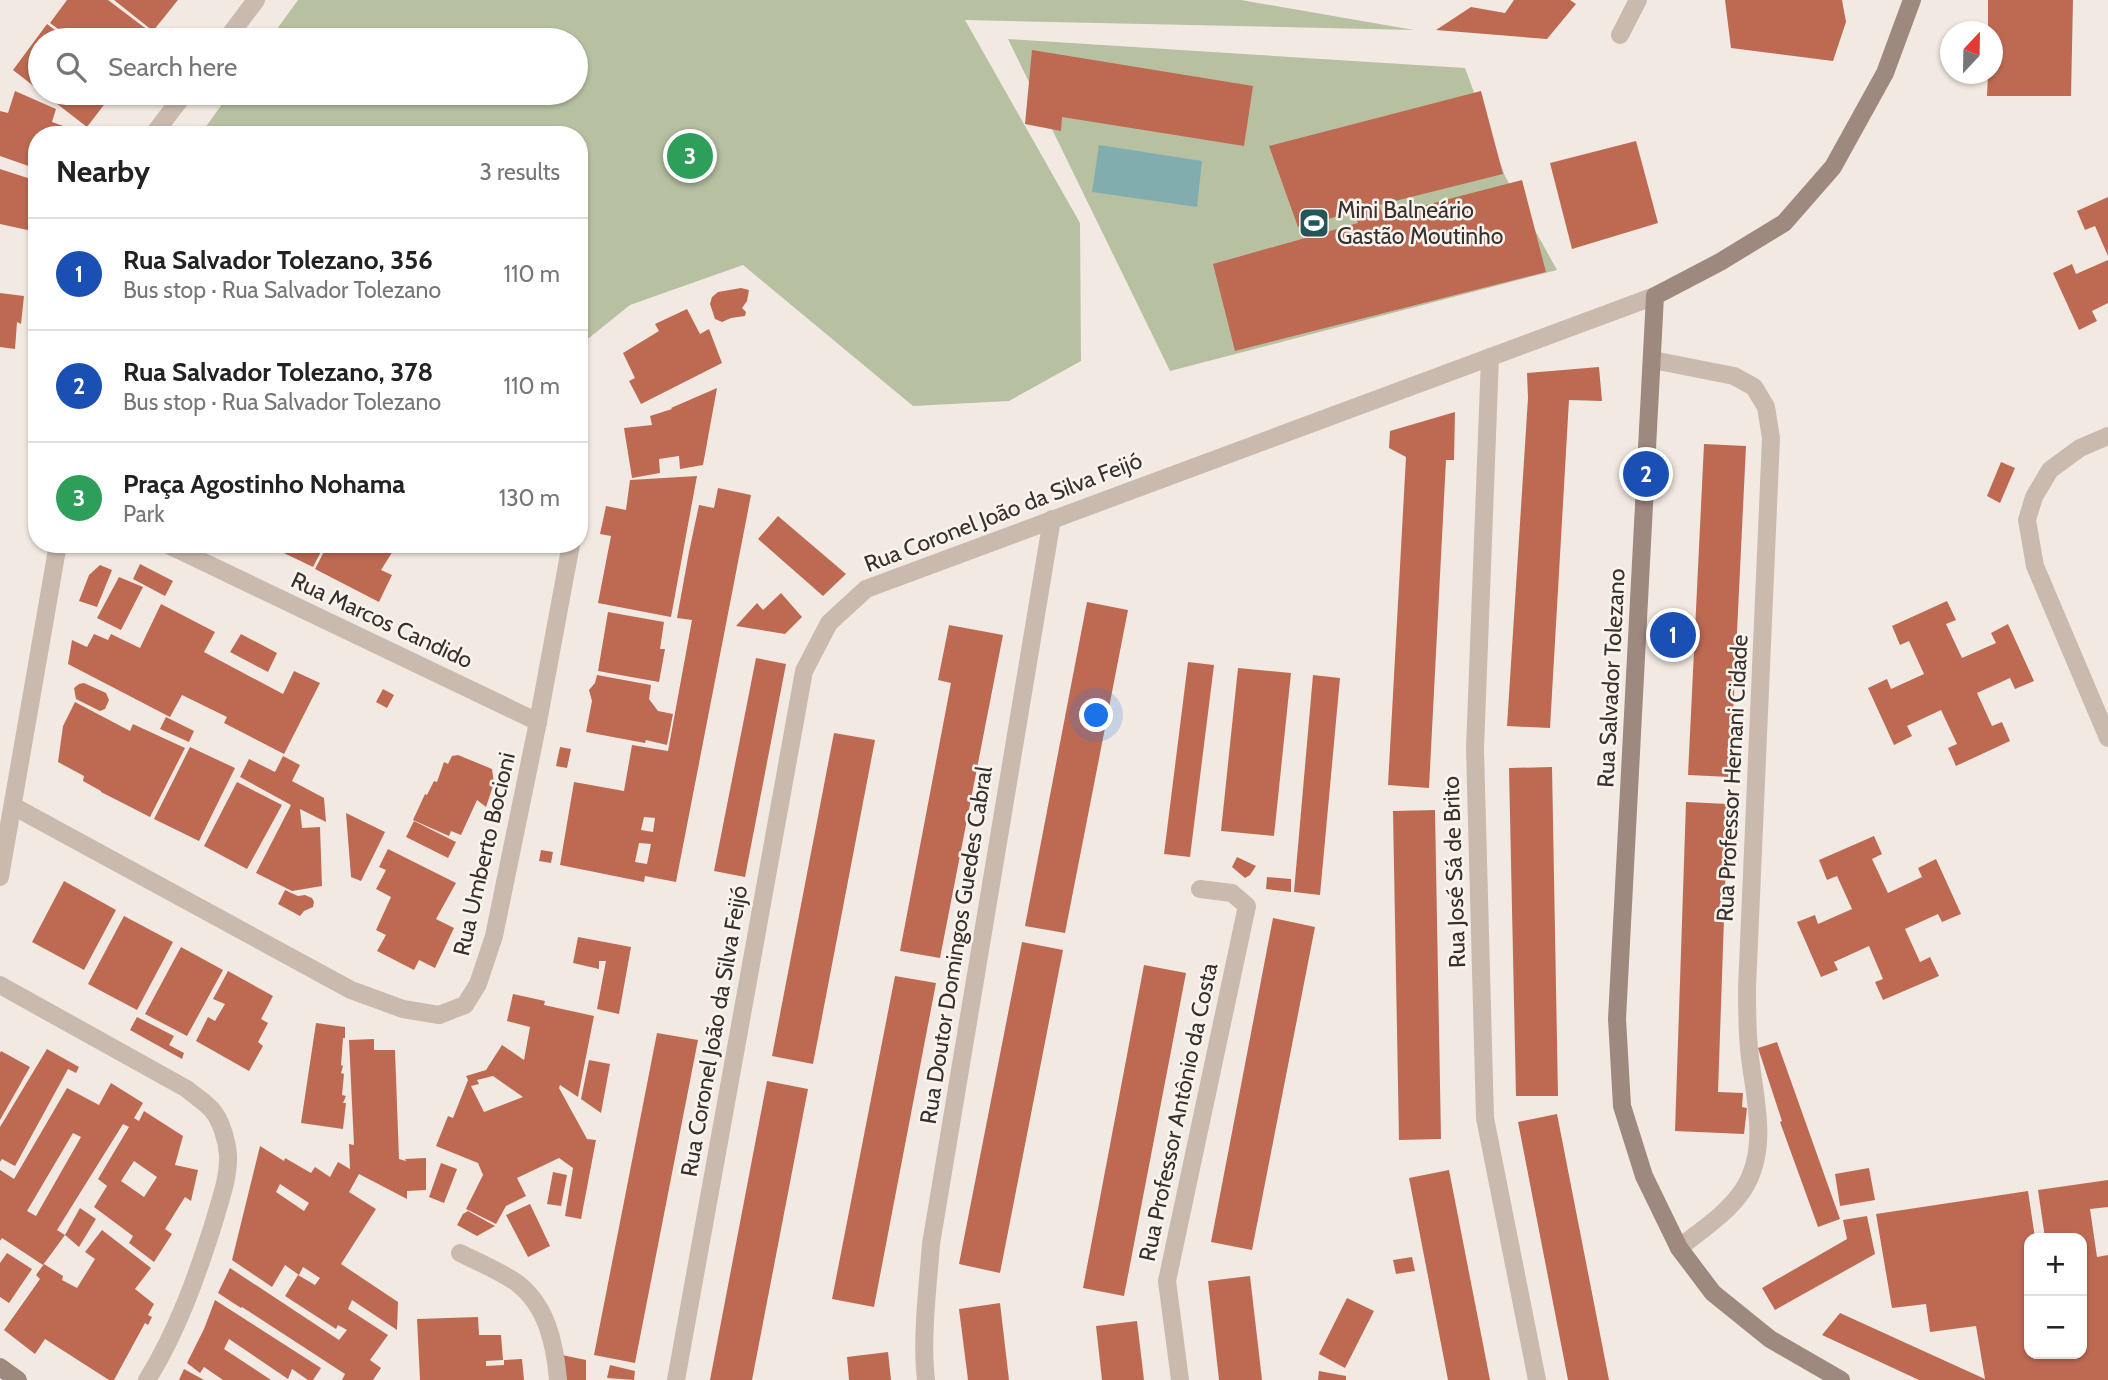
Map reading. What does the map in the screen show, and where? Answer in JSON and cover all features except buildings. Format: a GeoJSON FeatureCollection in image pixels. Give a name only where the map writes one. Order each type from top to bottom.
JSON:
{"type":"FeatureCollection","features":[{"type":"Feature","properties":{"kind":"street"},"geometry":{"type":"LineString","coordinates":[[235,28],[256,0]]}},
{"type":"Feature","properties":{"kind":"street"},"geometry":{"type":"LineString","coordinates":[[1620,35],[1638,0]]}},
{"type":"Feature","properties":{"kind":"street"},"geometry":{"type":"LineString","coordinates":[[1655,296],[1720,262],[1784,223],[1833,167],[1885,73],[1912,0]]}},
{"type":"Feature","properties":{"kind":"street"},"geometry":{"type":"LineString","coordinates":[[160,126],[176,105]]}},
{"type":"Feature","properties":{"kind":"street","name":"Rua Coronel João da Silva Feijó"},"geometry":{"type":"LineString","coordinates":[[676,1380],[804,671],[828,623],[866,589],[1655,296]]}},
{"type":"Feature","properties":{"kind":"street","name":"Rua Salvador Tolezano"},"geometry":{"type":"LineString","coordinates":[[1655,296],[1617,1019],[1622,1106],[1644,1176],[1679,1248],[1713,1293],[1770,1339],[1840,1380]]}},
{"type":"Feature","properties":{"kind":"street","name":"Rua José Sá de Brito"},"geometry":{"type":"LineString","coordinates":[[1490,357],[1475,749],[1485,1118],[1538,1380]]}},
{"type":"Feature","properties":{"kind":"street","name":"Rua Professor Hernani Cidade"},"geometry":{"type":"LineString","coordinates":[[1653,360],[1734,376],[1754,387],[1766,407],[1770,438],[1747,988],[1749,1047],[1759,1130],[1755,1162],[1744,1189],[1725,1212],[1679,1248]]}},
{"type":"Feature","properties":{"kind":"street"},"geometry":{"type":"LineString","coordinates":[[2108,436],[2080,448],[2050,470],[2034,496],[2027,520],[2035,566],[2108,738]]}},
{"type":"Feature","properties":{"kind":"street","name":"Rua Doutor Domingos Guedes Cabral"},"geometry":{"type":"LineString","coordinates":[[926,1380],[924,1369],[932,1244],[1052,519]]}},
{"type":"Feature","properties":{"kind":"street"},"geometry":{"type":"LineString","coordinates":[[0,877],[56,553]]}},
{"type":"Feature","properties":{"kind":"street","name":"Rua Marcos Candido"},"geometry":{"type":"LineString","coordinates":[[185,553],[538,722]]}},
{"type":"Feature","properties":{"kind":"street","name":"Rua Umberto Bocioni"},"geometry":{"type":"LineString","coordinates":[[13,806],[351,990],[403,1009],[439,1015],[465,1005],[478,984],[494,936],[569,553]]}},
{"type":"Feature","properties":{"kind":"street","name":"Rua Professor Antônio da Costa"},"geometry":{"type":"LineString","coordinates":[[1180,1380],[1167,1281],[1247,906],[1233,893],[1200,890]]}},
{"type":"Feature","properties":{"kind":"street"},"geometry":{"type":"LineString","coordinates":[[0,985],[187,1089],[213,1111],[224,1134],[228,1153],[227,1179],[210,1234],[194,1281],[164,1350],[147,1380]]}},
{"type":"Feature","properties":{"kind":"street"},"geometry":{"type":"LineString","coordinates":[[460,1252],[517,1283],[536,1302],[550,1331],[558,1380]]}},
{"type":"Feature","properties":{"kind":"street"},"geometry":{"type":"LineString","coordinates":[[0,1367],[18,1380]]}},
{"type":"Feature","properties":{"kind":"green space"},"geometry":{"type":"Polygon","coordinates":[[[298,0],[1241,0],[1414,30],[965,20],[1080,223],[1081,361],[1009,401],[913,406],[743,265],[630,305],[588,339],[588,126],[206,126],[221,105],[588,105],[588,28],[278,28],[298,0]]]}},
{"type":"Feature","properties":{"kind":"green space","name":"Mini Balneário Gastão Moutinho"},"geometry":{"type":"Polygon","coordinates":[[[1008,39],[1465,68],[1505,176],[1557,270],[1170,371],[1008,39]]]}},
{"type":"Feature","properties":{"kind":"water"},"geometry":{"type":"Polygon","coordinates":[[[1099,145],[1202,161],[1197,207],[1092,192],[1099,145]]]}},
{"type":"Feature","properties":{"kind":"place","name":"Praça Agostinho Nohama"},"geometry":{"type":"Point","coordinates":[690,156]}},
{"type":"Feature","properties":{"kind":"place","name":"Mini Balneário Gastão Moutinho"},"geometry":{"type":"Point","coordinates":[1314,223]}},
{"type":"Feature","properties":{"kind":"place","name":"Rua Salvador Tolezano, 378"},"geometry":{"type":"Point","coordinates":[1646,474]}},
{"type":"Feature","properties":{"kind":"place","name":"Rua Salvador Tolezano, 356"},"geometry":{"type":"Point","coordinates":[1673,635]}}]}
